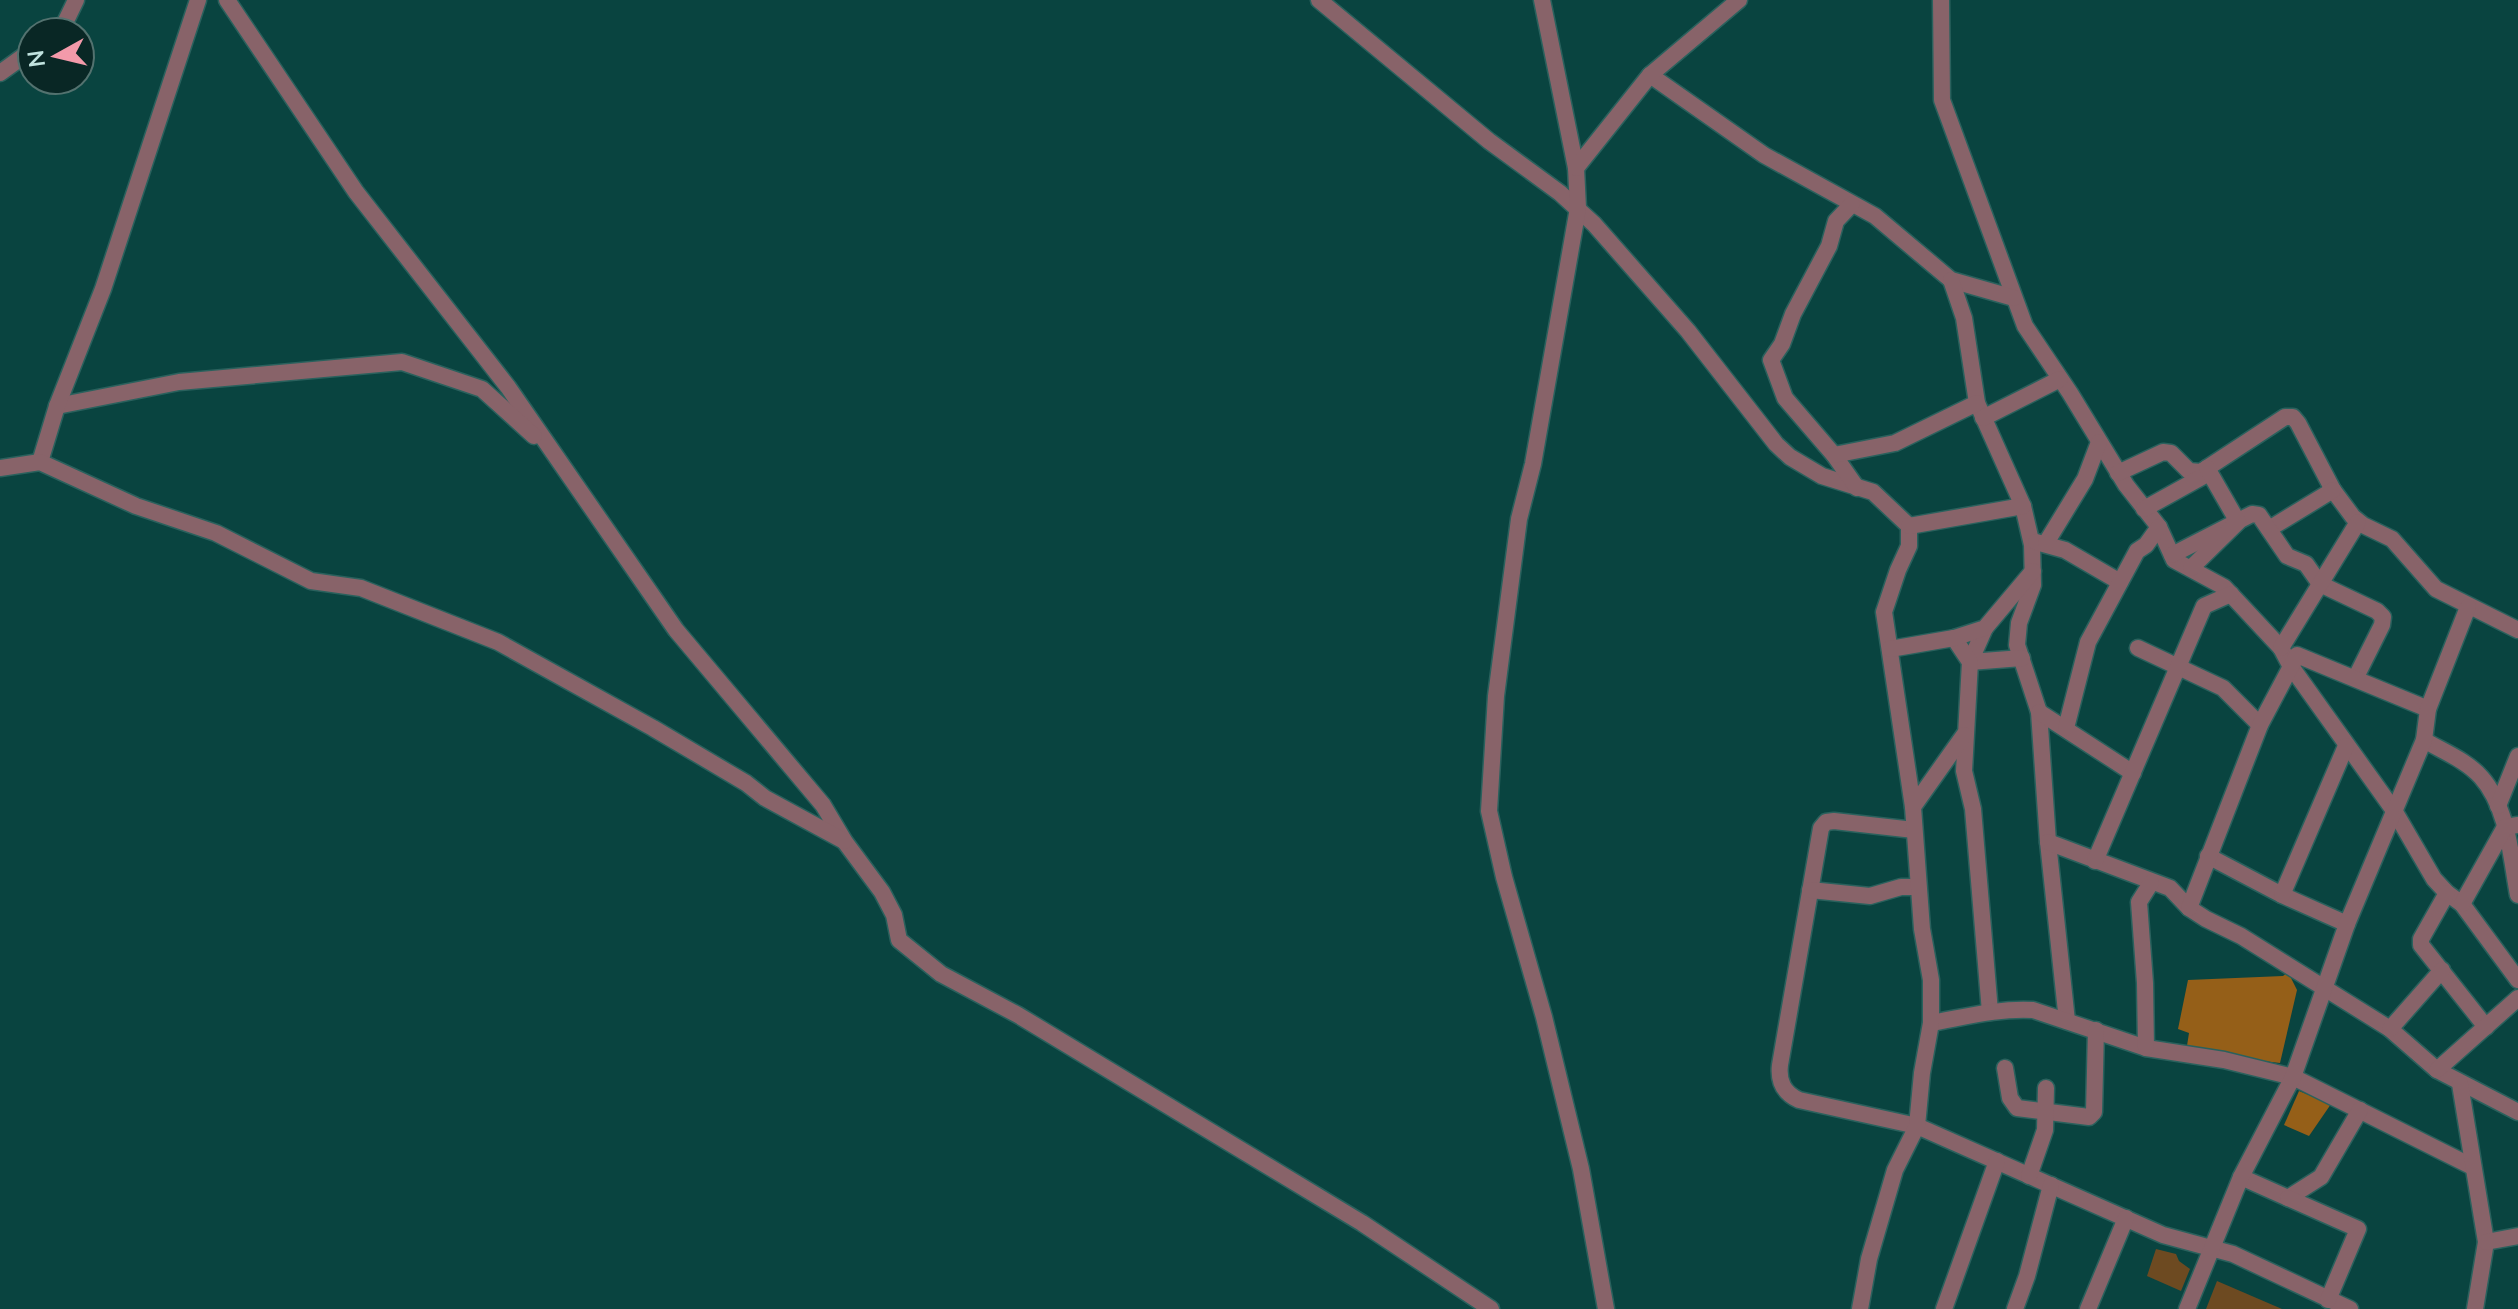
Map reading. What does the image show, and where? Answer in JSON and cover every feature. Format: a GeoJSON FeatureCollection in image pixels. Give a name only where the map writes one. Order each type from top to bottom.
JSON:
{"type":"FeatureCollection","features":[{"type":"Feature","properties":{"kind":"street"},"geometry":{"type":"LineString","coordinates":[[40,462],[57,406],[103,289],[198,0]]}},
{"type":"Feature","properties":{"kind":"street"},"geometry":{"type":"LineString","coordinates":[[227,0],[356,192],[508,387],[676,630],[823,805],[845,842],[882,892],[894,915],[899,940],[941,974],[1018,1015],[1362,1223],[1491,1309]]}},
{"type":"Feature","properties":{"kind":"street"},"geometry":{"type":"LineString","coordinates":[[1319,0],[1489,141],[1578,208],[1688,331],[1776,444],[1806,467],[1858,489],[1873,492],[1909,526],[1909,546],[1884,612],[1913,807],[1922,929],[1931,980],[1931,1023],[1917,1126],[1895,1170],[1869,1259],[1860,1309]]}},
{"type":"Feature","properties":{"kind":"street"},"geometry":{"type":"LineString","coordinates":[[1542,0],[1576,168],[1578,208],[1533,464],[1519,519],[1496,696],[1489,811],[1581,1169],[1606,1309]]}},
{"type":"Feature","properties":{"kind":"street"},"geometry":{"type":"LineString","coordinates":[[1576,168],[1650,75],[1739,0]]}},
{"type":"Feature","properties":{"kind":"street"},"geometry":{"type":"LineString","coordinates":[[1941,0],[1942,100],[2025,326],[2118,473],[2159,527],[2174,560],[2224,587],[2281,648],[2346,746],[2395,812],[2434,879],[2462,904],[2518,980]]}},
{"type":"Feature","properties":{"kind":"street"},"geometry":{"type":"LineString","coordinates":[[1650,75],[1764,155],[1875,216],[1951,280],[2014,298]]}},
{"type":"Feature","properties":{"kind":"street"},"geometry":{"type":"LineString","coordinates":[[1852,204],[1836,221],[1829,246],[1793,314],[1782,344],[1771,360],[1785,398],[1834,455],[1858,489]]}},
{"type":"Feature","properties":{"kind":"street"},"geometry":{"type":"LineString","coordinates":[[1951,280],[1964,318],[1980,410],[2039,542],[2065,550],[2120,582]]}},
{"type":"Feature","properties":{"kind":"street"},"geometry":{"type":"LineString","coordinates":[[57,406],[179,382],[402,362],[482,389],[555,454]]}},
{"type":"Feature","properties":{"kind":"street"},"geometry":{"type":"LineString","coordinates":[[1834,455],[1895,443],[2060,379]]}},
{"type":"Feature","properties":{"kind":"street"},"geometry":{"type":"LineString","coordinates":[[2144,509],[2208,471],[2289,416],[2298,423],[2333,490],[2358,522],[2392,539],[2436,589],[2518,630]]}},
{"type":"Feature","properties":{"kind":"street"},"geometry":{"type":"LineString","coordinates":[[2067,1021],[2048,842],[2039,712],[2017,645],[2019,623],[2033,585],[2039,542],[2085,479],[2099,442]]}},
{"type":"Feature","properties":{"kind":"street"},"geometry":{"type":"LineString","coordinates":[[2118,473],[2163,452],[2171,453],[2193,473],[2208,471]]}},
{"type":"Feature","properties":{"kind":"street"},"geometry":{"type":"LineString","coordinates":[[0,468],[40,462],[136,506],[216,533],[311,581],[361,588],[498,642],[653,728],[746,783],[765,798],[845,842]]}},
{"type":"Feature","properties":{"kind":"street"},"geometry":{"type":"LineString","coordinates":[[2208,471],[2238,522]]}},
{"type":"Feature","properties":{"kind":"street"},"geometry":{"type":"LineString","coordinates":[[2269,529],[2333,490]]}},
{"type":"Feature","properties":{"kind":"street"},"geometry":{"type":"LineString","coordinates":[[1909,526],[2023,506]]}},
{"type":"Feature","properties":{"kind":"street"},"geometry":{"type":"LineString","coordinates":[[2172,555],[2252,514],[2259,515],[2287,556],[2306,564],[2320,584],[2377,611],[2383,617],[2356,677]]}},
{"type":"Feature","properties":{"kind":"street"},"geometry":{"type":"LineString","coordinates":[[2191,568],[2238,522]]}},
{"type":"Feature","properties":{"kind":"street"},"geometry":{"type":"LineString","coordinates":[[2281,648],[2358,522]]}},
{"type":"Feature","properties":{"kind":"street"},"geometry":{"type":"LineString","coordinates":[[2066,728],[2088,642],[2137,551],[2146,545],[2159,527]]}},
{"type":"Feature","properties":{"kind":"street"},"geometry":{"type":"LineString","coordinates":[[1990,1012],[1973,809],[1964,771],[1970,662],[1985,628],[2033,571]]}},
{"type":"Feature","properties":{"kind":"street"},"geometry":{"type":"LineString","coordinates":[[2095,861],[2204,606],[2231,594]]}},
{"type":"Feature","properties":{"kind":"street"},"geometry":{"type":"LineString","coordinates":[[2187,1309],[2241,1177],[2293,1077],[2347,924],[2424,740],[2428,709],[2468,607]]}},
{"type":"Feature","properties":{"kind":"street"},"geometry":{"type":"LineString","coordinates":[[1890,649],[1954,638],[1985,628]]}},
{"type":"Feature","properties":{"kind":"street"},"geometry":{"type":"LineString","coordinates":[[1954,638],[1970,662]]}},
{"type":"Feature","properties":{"kind":"street"},"geometry":{"type":"LineString","coordinates":[[2138,648],[2223,688],[2260,725]]}},
{"type":"Feature","properties":{"kind":"street"},"geometry":{"type":"LineString","coordinates":[[2189,908],[2260,725],[2297,655],[2428,709]]}},
{"type":"Feature","properties":{"kind":"street"},"geometry":{"type":"LineString","coordinates":[[1970,662],[2022,658]]}},
{"type":"Feature","properties":{"kind":"street"},"geometry":{"type":"LineString","coordinates":[[2039,712],[2133,773]]}},
{"type":"Feature","properties":{"kind":"street"},"geometry":{"type":"LineString","coordinates":[[1913,807],[1964,735]]}},
{"type":"Feature","properties":{"kind":"street"},"geometry":{"type":"LineString","coordinates":[[2424,740],[2473,769],[2488,785],[2511,826],[2518,895]]}},
{"type":"Feature","properties":{"kind":"street"},"geometry":{"type":"LineString","coordinates":[[2282,895],[2346,746]]}},
{"type":"Feature","properties":{"kind":"street"},"geometry":{"type":"LineString","coordinates":[[2498,806],[2518,756]]}},
{"type":"Feature","properties":{"kind":"street"},"geometry":{"type":"LineString","coordinates":[[1914,830],[1826,822],[1821,828],[1780,1065],[1781,1083],[1791,1096],[1917,1126],[2174,1239],[2212,1246],[2350,1309]]}},
{"type":"Feature","properties":{"kind":"street"},"geometry":{"type":"LineString","coordinates":[[2462,904],[2511,826]]}},
{"type":"Feature","properties":{"kind":"street"},"geometry":{"type":"LineString","coordinates":[[2048,842],[2170,888],[2189,908],[2241,936],[2390,1029],[2437,1070],[2518,1112]]}},
{"type":"Feature","properties":{"kind":"street"},"geometry":{"type":"LineString","coordinates":[[2208,856],[2282,895],[2347,924]]}},
{"type":"Feature","properties":{"kind":"street"},"geometry":{"type":"LineString","coordinates":[[2146,1048],[2139,902],[2151,883]]}},
{"type":"Feature","properties":{"kind":"street"},"geometry":{"type":"LineString","coordinates":[[1810,890],[1870,896],[1901,887],[1918,887]]}},
{"type":"Feature","properties":{"kind":"street"},"geometry":{"type":"LineString","coordinates":[[2447,893],[2421,939],[2421,945],[2486,1027]]}},
{"type":"Feature","properties":{"kind":"street"},"geometry":{"type":"LineString","coordinates":[[2390,1029],[2442,970]]}},
{"type":"Feature","properties":{"kind":"street"},"geometry":{"type":"LineString","coordinates":[[2437,1070],[2518,998]]}},
{"type":"Feature","properties":{"kind":"street"},"geometry":{"type":"LineString","coordinates":[[1931,1023],[1990,1012],[2033,1010],[2146,1048],[2224,1060],[2293,1077],[2473,1167]]}},
{"type":"Feature","properties":{"kind":"street"},"geometry":{"type":"LineString","coordinates":[[2005,1068],[2010,1098],[2015,1107],[2086,1117],[2093,1114],[2096,1030]]}},
{"type":"Feature","properties":{"kind":"street"},"geometry":{"type":"LineString","coordinates":[[2460,1084],[2486,1242],[2475,1309]]}},
{"type":"Feature","properties":{"kind":"street"},"geometry":{"type":"LineString","coordinates":[[2029,1176],[2045,1130],[2046,1088]]}},
{"type":"Feature","properties":{"kind":"street"},"geometry":{"type":"LineString","coordinates":[[2288,1198],[2321,1177],[2360,1110]]}},
{"type":"Feature","properties":{"kind":"street"},"geometry":{"type":"LineString","coordinates":[[1944,1309],[1997,1161]]}},
{"type":"Feature","properties":{"kind":"street"},"geometry":{"type":"LineString","coordinates":[[2241,1177],[2358,1229],[2328,1300]]}},
{"type":"Feature","properties":{"kind":"street"},"geometry":{"type":"LineString","coordinates":[[2015,1309],[2051,1185]]}},
{"type":"Feature","properties":{"kind":"street"},"geometry":{"type":"LineString","coordinates":[[2088,1309],[2126,1218]]}},
{"type":"Feature","properties":{"kind":"street"},"geometry":{"type":"LineString","coordinates":[[2486,1242],[2518,1236]]}},
{"type":"Feature","properties":{"kind":"shaded area"},"geometry":{"type":"Polygon","coordinates":[[[2288,972],[2297,990],[2280,1063],[2186,1052],[2189,1033],[2178,1029],[2188,980],[2283,976],[2288,972]]]}},
{"type":"Feature","properties":{"kind":"shaded area"},"geometry":{"type":"Polygon","coordinates":[[[2299,1091],[2331,1104],[2309,1136],[2284,1125],[2299,1091]]]}},
{"type":"Feature","properties":{"kind":"shaded area"},"geometry":{"type":"Polygon","coordinates":[[[2156,1249],[2176,1254],[2179,1261],[2190,1269],[2181,1291],[2147,1276],[2156,1249]]]}},
{"type":"Feature","properties":{"kind":"shaded area"},"geometry":{"type":"Polygon","coordinates":[[[2217,1281],[2282,1309],[2206,1309],[2217,1281]]]}}]}
